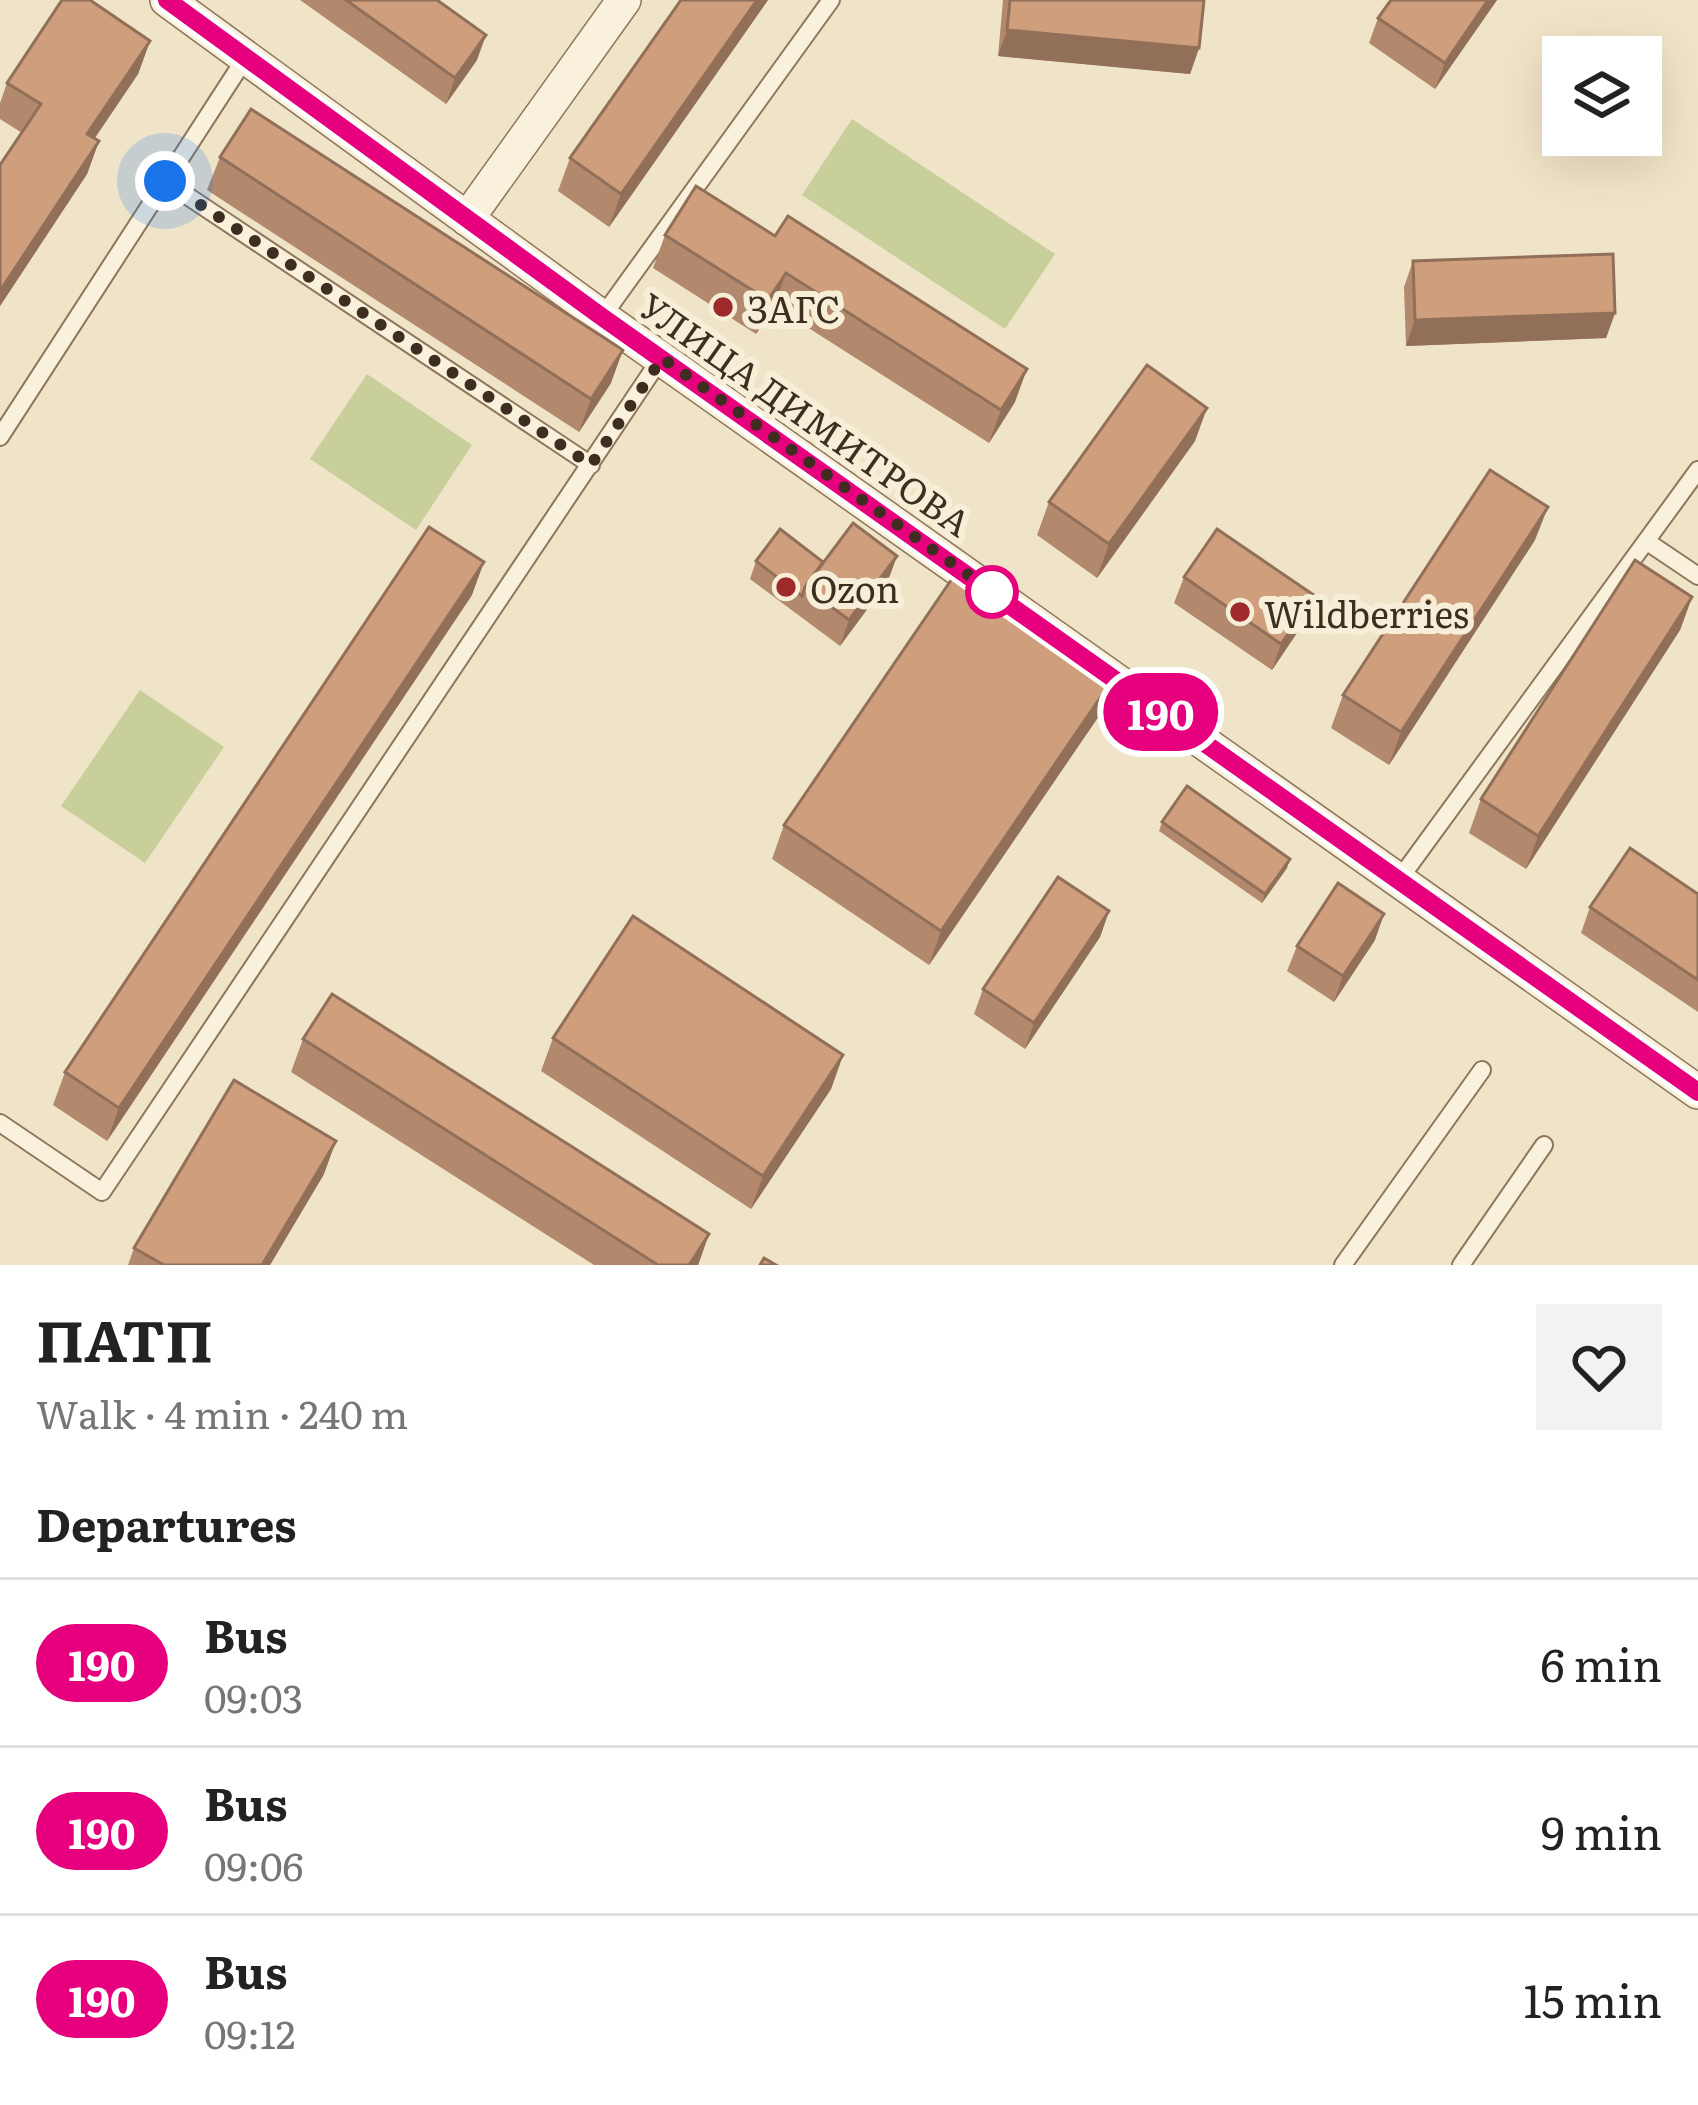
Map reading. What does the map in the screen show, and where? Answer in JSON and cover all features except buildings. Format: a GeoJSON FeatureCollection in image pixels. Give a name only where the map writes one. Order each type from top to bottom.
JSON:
{"type":"FeatureCollection","features":[{"type":"Feature","properties":{"kind":"street","name":"УЛИЦА ДИМИТРОВА"},"geometry":{"type":"LineString","coordinates":[[167,0],[602,317],[1698,1092]]}},
{"type":"Feature","properties":{"kind":"street"},"geometry":{"type":"LineString","coordinates":[[467,219],[624,0]]}},
{"type":"Feature","properties":{"kind":"lane"},"geometry":{"type":"LineString","coordinates":[[602,317],[831,0]]}},
{"type":"Feature","properties":{"kind":"lane"},"geometry":{"type":"LineString","coordinates":[[0,437],[246,57]]}},
{"type":"Feature","properties":{"kind":"lane"},"geometry":{"type":"LineString","coordinates":[[165,181],[591,465]]}},
{"type":"Feature","properties":{"kind":"lane"},"geometry":{"type":"LineString","coordinates":[[0,1123],[102,1192],[662,358]]}},
{"type":"Feature","properties":{"kind":"lane"},"geometry":{"type":"LineString","coordinates":[[1399,881],[1698,470]]}},
{"type":"Feature","properties":{"kind":"lane"},"geometry":{"type":"LineString","coordinates":[[1646,541],[1698,576]]}},
{"type":"Feature","properties":{"kind":"lane"},"geometry":{"type":"LineString","coordinates":[[1343,1265],[1482,1070]]}},
{"type":"Feature","properties":{"kind":"lane"},"geometry":{"type":"LineString","coordinates":[[1461,1265],[1544,1145]]}},
{"type":"Feature","properties":{"kind":"green space"},"geometry":{"type":"Polygon","coordinates":[[[852,119],[1055,254],[1005,329],[802,195],[852,119]]]}},
{"type":"Feature","properties":{"kind":"green space"},"geometry":{"type":"Polygon","coordinates":[[[367,374],[472,445],[416,530],[310,459],[367,374]]]}},
{"type":"Feature","properties":{"kind":"green space"},"geometry":{"type":"Polygon","coordinates":[[[140,690],[224,747],[145,863],[61,806],[140,690]]]}},
{"type":"Feature","properties":{"kind":"bus line","name":"190"},"geometry":{"type":"LineString","coordinates":[[167,0],[602,317],[1698,1092]]}},
{"type":"Feature","properties":{"kind":"place","name":"ЗАГС"},"geometry":{"type":"Point","coordinates":[723,307]}},
{"type":"Feature","properties":{"kind":"place","name":"Ozon"},"geometry":{"type":"Point","coordinates":[786,587]}},
{"type":"Feature","properties":{"kind":"place","name":"Wildberries"},"geometry":{"type":"Point","coordinates":[1240,612]}},
{"type":"Feature","properties":{"kind":"route"},"geometry":{"type":"LineString","coordinates":[[165,181],[591,465],[662,358],[1011,605],[992,592]]}}]}
